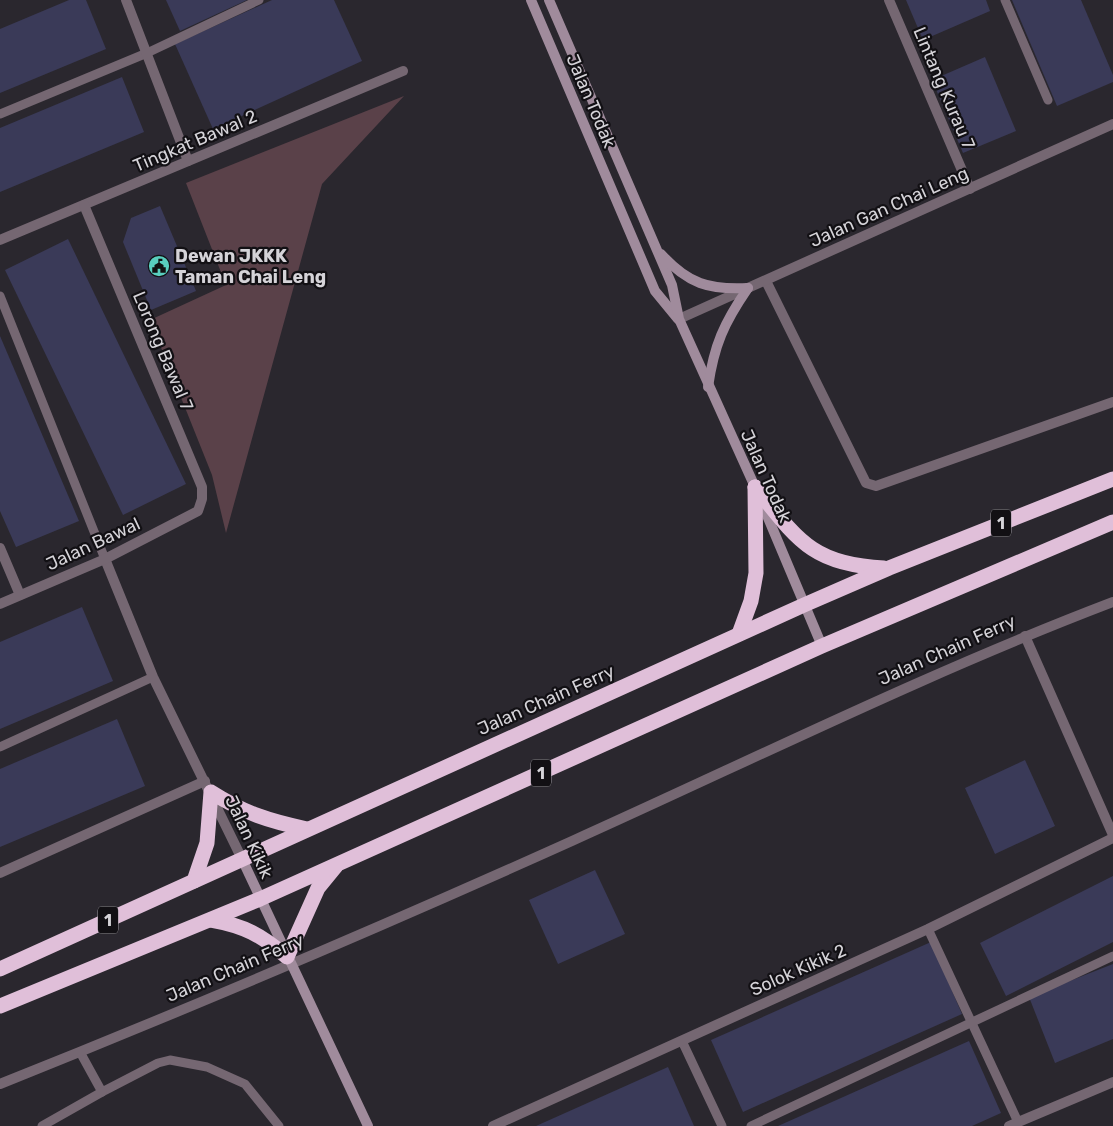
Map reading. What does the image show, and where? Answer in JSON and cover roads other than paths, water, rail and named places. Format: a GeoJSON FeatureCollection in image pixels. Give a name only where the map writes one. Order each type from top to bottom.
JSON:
{"type":"FeatureCollection","features":[{"type":"Feature","properties":{"kind":"highway","name":"Jalan Chain Ferry"},"geometry":{"type":"LineString","coordinates":[[0,969],[738,634],[889,568],[1113,479]]}},
{"type":"Feature","properties":{"kind":"highway"},"geometry":{"type":"LineString","coordinates":[[755,487],[790,530],[813,550],[834,561],[863,567],[889,568]]}},
{"type":"Feature","properties":{"kind":"highway"},"geometry":{"type":"LineString","coordinates":[[738,634],[751,601],[756,573],[755,487]]}},
{"type":"Feature","properties":{"kind":"highway","name":"1"},"geometry":{"type":"LineString","coordinates":[[0,1006],[260,899],[822,646],[1113,522]]}},
{"type":"Feature","properties":{"kind":"highway"},"geometry":{"type":"LineString","coordinates":[[208,787],[232,806],[267,821],[307,829]]}},
{"type":"Feature","properties":{"kind":"highway"},"geometry":{"type":"LineString","coordinates":[[194,881],[207,843],[208,787]]}},
{"type":"Feature","properties":{"kind":"highway"},"geometry":{"type":"LineString","coordinates":[[211,920],[238,924],[264,937],[290,961],[318,888],[339,863]]}},
{"type":"Feature","properties":{"kind":"main road","name":"Jalan Todak"},"geometry":{"type":"LineString","coordinates":[[530,0],[655,291],[679,319]]}},
{"type":"Feature","properties":{"kind":"main road","name":"Jalan Todak"},"geometry":{"type":"LineString","coordinates":[[549,0],[672,285],[679,319],[708,387],[755,487],[822,646]]}},
{"type":"Feature","properties":{"kind":"main road"},"geometry":{"type":"LineString","coordinates":[[656,248],[676,270],[692,281],[726,289],[748,288]]}},
{"type":"Feature","properties":{"kind":"main road"},"geometry":{"type":"LineString","coordinates":[[708,387],[712,361],[720,334],[748,288]]}},
{"type":"Feature","properties":{"kind":"main road","name":"Jalan Kikik"},"geometry":{"type":"LineString","coordinates":[[242,859],[368,1126]]}},
{"type":"Feature","properties":{"kind":"street"},"geometry":{"type":"LineString","coordinates":[[126,0],[188,162]]}},
{"type":"Feature","properties":{"kind":"street","name":"Lintang Kurau 7"},"geometry":{"type":"LineString","coordinates":[[888,0],[970,189]]}},
{"type":"Feature","properties":{"kind":"street","name":"Tingkat Bawal 2"},"geometry":{"type":"LineString","coordinates":[[0,240],[404,71]]}},
{"type":"Feature","properties":{"kind":"street","name":"Jalan Gan Chai Leng"},"geometry":{"type":"LineString","coordinates":[[679,319],[1113,124]]}},
{"type":"Feature","properties":{"kind":"street","name":"Lorong Bawal 7"},"geometry":{"type":"LineString","coordinates":[[84,205],[202,487],[202,500],[198,511]]}},
{"type":"Feature","properties":{"kind":"street"},"geometry":{"type":"LineString","coordinates":[[766,281],[866,483],[876,486],[1113,402]]}},
{"type":"Feature","properties":{"kind":"street","name":"Jalan Bawal"},"geometry":{"type":"LineString","coordinates":[[0,604],[105,559],[198,511]]}},
{"type":"Feature","properties":{"kind":"street"},"geometry":{"type":"LineString","coordinates":[[0,548],[20,595]]}},
{"type":"Feature","properties":{"kind":"street","name":"Jalan Kikik"},"geometry":{"type":"LineString","coordinates":[[105,559],[153,677],[242,859]]}},
{"type":"Feature","properties":{"kind":"street","name":"Jalan Chain Ferry"},"geometry":{"type":"LineString","coordinates":[[0,1084],[80,1052],[573,841],[1025,636],[1113,602]]}},
{"type":"Feature","properties":{"kind":"street"},"geometry":{"type":"LineString","coordinates":[[1025,636],[1113,837]]}},
{"type":"Feature","properties":{"kind":"street"},"geometry":{"type":"LineString","coordinates":[[0,874],[208,787]]}},
{"type":"Feature","properties":{"kind":"street","name":"Solok Kikik 2"},"geometry":{"type":"LineString","coordinates":[[493,1126],[928,929],[1113,837]]}},
{"type":"Feature","properties":{"kind":"street"},"geometry":{"type":"LineString","coordinates":[[1014,1124],[1113,1082]]}},
{"type":"Feature","properties":{"kind":"lane"},"geometry":{"type":"LineString","coordinates":[[0,114],[147,53],[259,0]]}},
{"type":"Feature","properties":{"kind":"lane"},"geometry":{"type":"LineString","coordinates":[[1005,0],[1048,100]]}},
{"type":"Feature","properties":{"kind":"lane"},"geometry":{"type":"LineString","coordinates":[[0,296],[105,559]]}},
{"type":"Feature","properties":{"kind":"lane"},"geometry":{"type":"LineString","coordinates":[[0,747],[153,677]]}},
{"type":"Feature","properties":{"kind":"lane"},"geometry":{"type":"LineString","coordinates":[[928,929],[972,1023],[1014,1124]]}},
{"type":"Feature","properties":{"kind":"lane"},"geometry":{"type":"LineString","coordinates":[[751,1126],[1113,956]]}},
{"type":"Feature","properties":{"kind":"lane"},"geometry":{"type":"LineString","coordinates":[[682,1041],[722,1126]]}},
{"type":"Feature","properties":{"kind":"lane"},"geometry":{"type":"LineString","coordinates":[[80,1052],[102,1092]]}},
{"type":"Feature","properties":{"kind":"lane"},"geometry":{"type":"LineString","coordinates":[[42,1126],[158,1063],[170,1060],[207,1067],[245,1084],[279,1126]]}},
{"type":"Feature","properties":{"kind":"place","name":"Dewan JKKK Taman Chai Leng"},"geometry":{"type":"Point","coordinates":[159,266]}}]}
